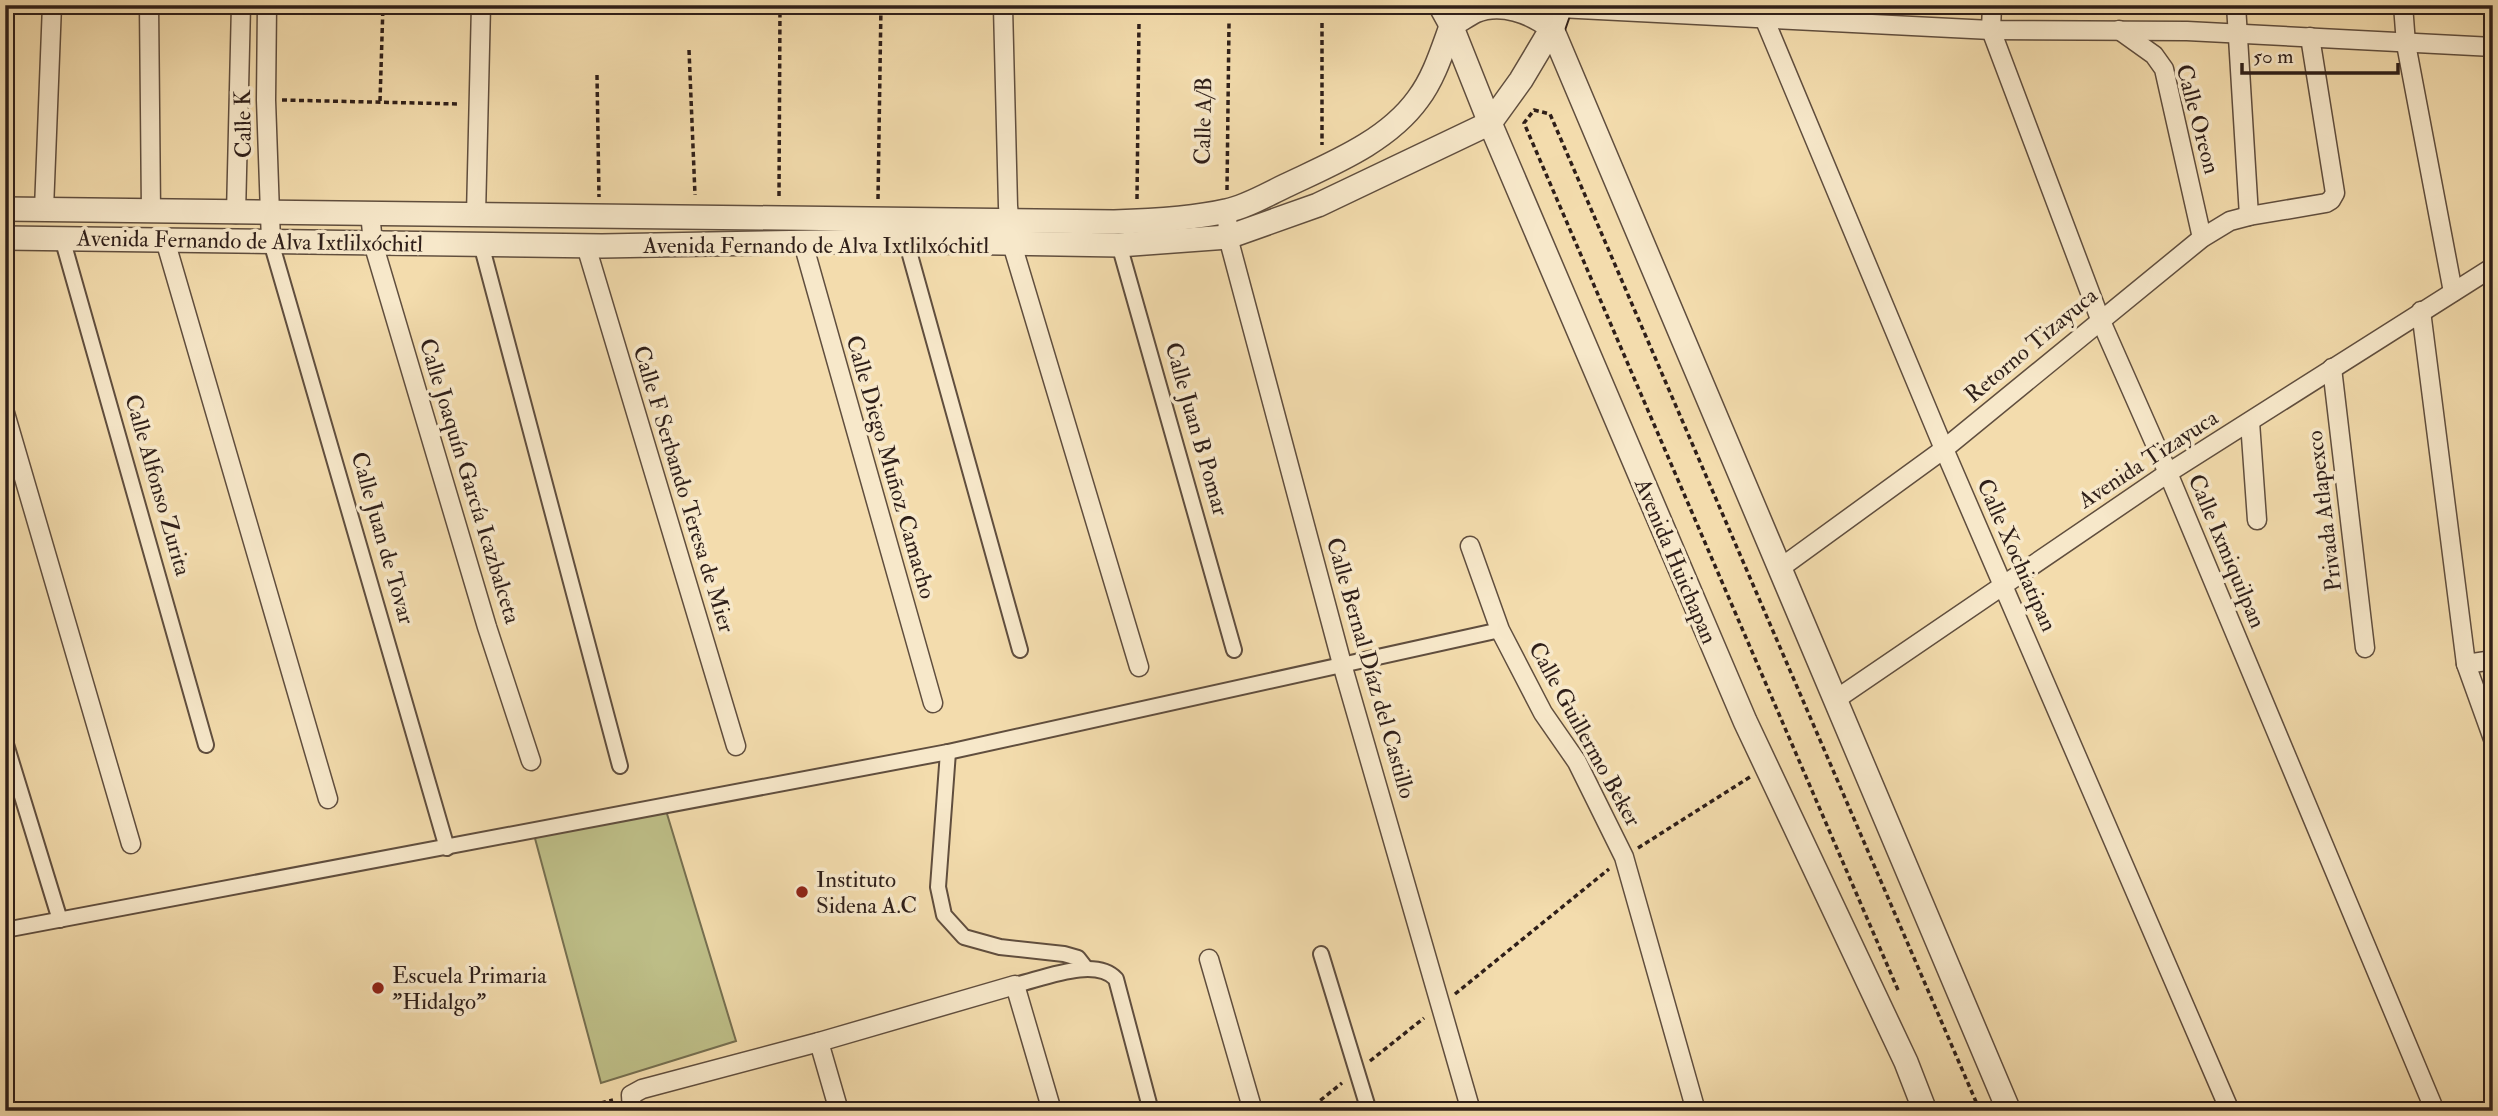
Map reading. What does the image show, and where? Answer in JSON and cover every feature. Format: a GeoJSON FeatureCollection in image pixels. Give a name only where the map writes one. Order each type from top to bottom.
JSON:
{"type":"FeatureCollection","features":[{"type":"Feature","properties":{"kind":"street"},"geometry":{"type":"LineString","coordinates":[[44,209],[52,5]]}},
{"type":"Feature","properties":{"kind":"street"},"geometry":{"type":"LineString","coordinates":[[149,5],[151,212]]}},
{"type":"Feature","properties":{"kind":"street"},"geometry":{"type":"LineString","coordinates":[[236,214],[241,5]]}},
{"type":"Feature","properties":{"kind":"street","name":"Calle K"},"geometry":{"type":"LineString","coordinates":[[267,5],[266,100],[271,242]]}},
{"type":"Feature","properties":{"kind":"street"},"geometry":{"type":"LineString","coordinates":[[476,215],[481,5]]}},
{"type":"Feature","properties":{"kind":"street"},"geometry":{"type":"LineString","coordinates":[[950,5],[1434,5]]}},
{"type":"Feature","properties":{"kind":"street"},"geometry":{"type":"LineString","coordinates":[[2236,5],[2249,216]]}},
{"type":"Feature","properties":{"kind":"street"},"geometry":{"type":"LineString","coordinates":[[2403,5],[2406,44],[2453,292]]}},
{"type":"Feature","properties":{"kind":"street"},"geometry":{"type":"LineString","coordinates":[[1003,7],[1008,220],[1012,244],[1139,667]]}},
{"type":"Feature","properties":{"kind":"street"},"geometry":{"type":"LineString","coordinates":[[1450,12],[1499,7],[1520,10],[1540,18],[1553,12],[1764,18],[1991,19],[2119,30],[2493,47]]}},
{"type":"Feature","properties":{"kind":"street","name":"Avenida Fernando de Alva Ixtlilxóchitl"},"geometry":{"type":"LineString","coordinates":[[5,209],[236,214],[1125,222],[1227,211],[1322,168],[1364,145],[1399,120],[1429,81],[1450,12]]}},
{"type":"Feature","properties":{"kind":"street","name":"Avenida Huichapan"},"geometry":{"type":"LineString","coordinates":[[1450,12],[1490,123],[1678,566],[1767,767],[1906,1062],[1926,1111]]}},
{"type":"Feature","properties":{"kind":"street"},"geometry":{"type":"LineString","coordinates":[[1553,12],[1779,569],[2009,1111]]}},
{"type":"Feature","properties":{"kind":"street","name":"Avenida Fernando de Alva Ixtlilxóchitl"},"geometry":{"type":"LineString","coordinates":[[5,238],[586,246],[906,242],[1119,245],[1228,237],[1318,205],[1490,123],[1521,80],[1553,12]]}},
{"type":"Feature","properties":{"kind":"street","name":"Calle Xochiatipan"},"geometry":{"type":"LineString","coordinates":[[1764,18],[1944,449],[2230,1111]]}},
{"type":"Feature","properties":{"kind":"street","name":"Calle Ixmiquilpan"},"geometry":{"type":"LineString","coordinates":[[1991,19],[2101,319],[2435,1111]]}},
{"type":"Feature","properties":{"kind":"street","name":"Calle Oreon"},"geometry":{"type":"LineString","coordinates":[[2119,30],[2154,55],[2164,69],[2216,230]]}},
{"type":"Feature","properties":{"kind":"street","name":"Retorno Tizayuca"},"geometry":{"type":"LineString","coordinates":[[1779,569],[1944,449],[2101,319],[2216,230],[2249,216],[2331,200],[2335,193],[2310,37]]}},
{"type":"Feature","properties":{"kind":"street"},"geometry":{"type":"LineString","coordinates":[[1227,211],[1228,237]]}},
{"type":"Feature","properties":{"kind":"street","name":"Calle Joaquín García Icazbalceta"},"geometry":{"type":"LineString","coordinates":[[370,214],[373,243],[487,626],[531,761]]}},
{"type":"Feature","properties":{"kind":"street"},"geometry":{"type":"LineString","coordinates":[[901,218],[1020,650]]}},
{"type":"Feature","properties":{"kind":"street","name":"Calle Juan B Pomar"},"geometry":{"type":"LineString","coordinates":[[1125,222],[1119,245],[1234,650]]}},
{"type":"Feature","properties":{"kind":"street","name":"Calle Bernal Díaz del Castillo"},"geometry":{"type":"LineString","coordinates":[[1228,237],[1342,664],[1471,1111]]}},
{"type":"Feature","properties":{"kind":"street","name":"Calle Alfonso Zurita"},"geometry":{"type":"LineString","coordinates":[[62,238],[206,745]]}},
{"type":"Feature","properties":{"kind":"street"},"geometry":{"type":"LineString","coordinates":[[165,240],[328,799]]}},
{"type":"Feature","properties":{"kind":"street","name":"Calle Juan de Tovar"},"geometry":{"type":"LineString","coordinates":[[271,242],[447,848]]}},
{"type":"Feature","properties":{"kind":"street","name":"Calle Diego Muñoz Camacho"},"geometry":{"type":"LineString","coordinates":[[803,243],[933,703]]}},
{"type":"Feature","properties":{"kind":"street"},"geometry":{"type":"LineString","coordinates":[[481,244],[620,766]]}},
{"type":"Feature","properties":{"kind":"street","name":"Calle F Serbando Teresa de Mier"},"geometry":{"type":"LineString","coordinates":[[586,246],[736,746]]}},
{"type":"Feature","properties":{"kind":"street","name":"Avenida Tizayuca"},"geometry":{"type":"LineString","coordinates":[[1835,700],[2168,473],[2493,267]]}},
{"type":"Feature","properties":{"kind":"street"},"geometry":{"type":"LineString","coordinates":[[2421,311],[2466,664],[2493,739]]}},
{"type":"Feature","properties":{"kind":"street","name":"Privada Atlapexco"},"geometry":{"type":"LineString","coordinates":[[2332,368],[2365,648]]}},
{"type":"Feature","properties":{"kind":"street"},"geometry":{"type":"LineString","coordinates":[[5,413],[131,844]]}},
{"type":"Feature","properties":{"kind":"street"},"geometry":{"type":"LineString","coordinates":[[2250,422],[2257,520]]}},
{"type":"Feature","properties":{"kind":"street","name":"Calle Guillermo Beker"},"geometry":{"type":"LineString","coordinates":[[1470,546],[1500,630],[1543,713],[1577,762],[1624,857],[1696,1111]]}},
{"type":"Feature","properties":{"kind":"street"},"geometry":{"type":"LineString","coordinates":[[5,930],[948,752],[1500,630]]}},
{"type":"Feature","properties":{"kind":"street"},"geometry":{"type":"LineString","coordinates":[[2466,664],[2493,660]]}},
{"type":"Feature","properties":{"kind":"street"},"geometry":{"type":"LineString","coordinates":[[5,741],[60,920]]}},
{"type":"Feature","properties":{"kind":"street"},"geometry":{"type":"LineString","coordinates":[[948,752],[938,887],[944,915],[964,937],[1000,947],[1063,954],[1078,958],[1086,967]]}},
{"type":"Feature","properties":{"kind":"street"},"geometry":{"type":"LineString","coordinates":[[1321,954],[1369,1111]]}},
{"type":"Feature","properties":{"kind":"street"},"geometry":{"type":"LineString","coordinates":[[1209,959],[1253,1111]]}},
{"type":"Feature","properties":{"kind":"street"},"geometry":{"type":"LineString","coordinates":[[632,1103],[642,1089],[1086,967],[1109,972],[1116,979],[1151,1111]]}},
{"type":"Feature","properties":{"kind":"street"},"geometry":{"type":"LineString","coordinates":[[1015,985],[1052,1111]]}},
{"type":"Feature","properties":{"kind":"street"},"geometry":{"type":"LineString","coordinates":[[818,1042],[839,1111]]}},
{"type":"Feature","properties":{"kind":"path"},"geometry":{"type":"LineString","coordinates":[[380,101],[383,5]]}},
{"type":"Feature","properties":{"kind":"path"},"geometry":{"type":"LineString","coordinates":[[779,219],[780,5]]}},
{"type":"Feature","properties":{"kind":"path"},"geometry":{"type":"LineString","coordinates":[[877,218],[881,5]]}},
{"type":"Feature","properties":{"kind":"path"},"geometry":{"type":"LineString","coordinates":[[1125,222],[1139,6]]}},
{"type":"Feature","properties":{"kind":"path","name":"Calle A/B"},"geometry":{"type":"LineString","coordinates":[[1227,211],[1229,7]]}},
{"type":"Feature","properties":{"kind":"path"},"geometry":{"type":"LineString","coordinates":[[1322,7],[1322,168]]}},
{"type":"Feature","properties":{"kind":"path"},"geometry":{"type":"LineString","coordinates":[[689,50],[696,217]]}},
{"type":"Feature","properties":{"kind":"path"},"geometry":{"type":"LineString","coordinates":[[597,75],[599,216]]}},
{"type":"Feature","properties":{"kind":"path"},"geometry":{"type":"LineString","coordinates":[[266,100],[480,105]]}},
{"type":"Feature","properties":{"kind":"path"},"geometry":{"type":"LineString","coordinates":[[1902,999],[1524,124],[1534,110],[1550,114],[1980,1111]]}},
{"type":"Feature","properties":{"kind":"path"},"geometry":{"type":"LineString","coordinates":[[1307,1111],[1624,857],[1767,767]]}},
{"type":"Feature","properties":{"kind":"path"},"geometry":{"type":"LineString","coordinates":[[568,1111],[632,1103]]}},
{"type":"Feature","properties":{"kind":"green space"},"geometry":{"type":"Polygon","coordinates":[[[664,804],[736,1041],[601,1083],[533,831],[664,804]]]}},
{"type":"Feature","properties":{"kind":"place","name":"Instituto Sidena A.C"},"geometry":{"type":"Point","coordinates":[802,892]}},
{"type":"Feature","properties":{"kind":"place","name":"Escuela Primaria \"Hidalgo\""},"geometry":{"type":"Point","coordinates":[378,988]}}]}
